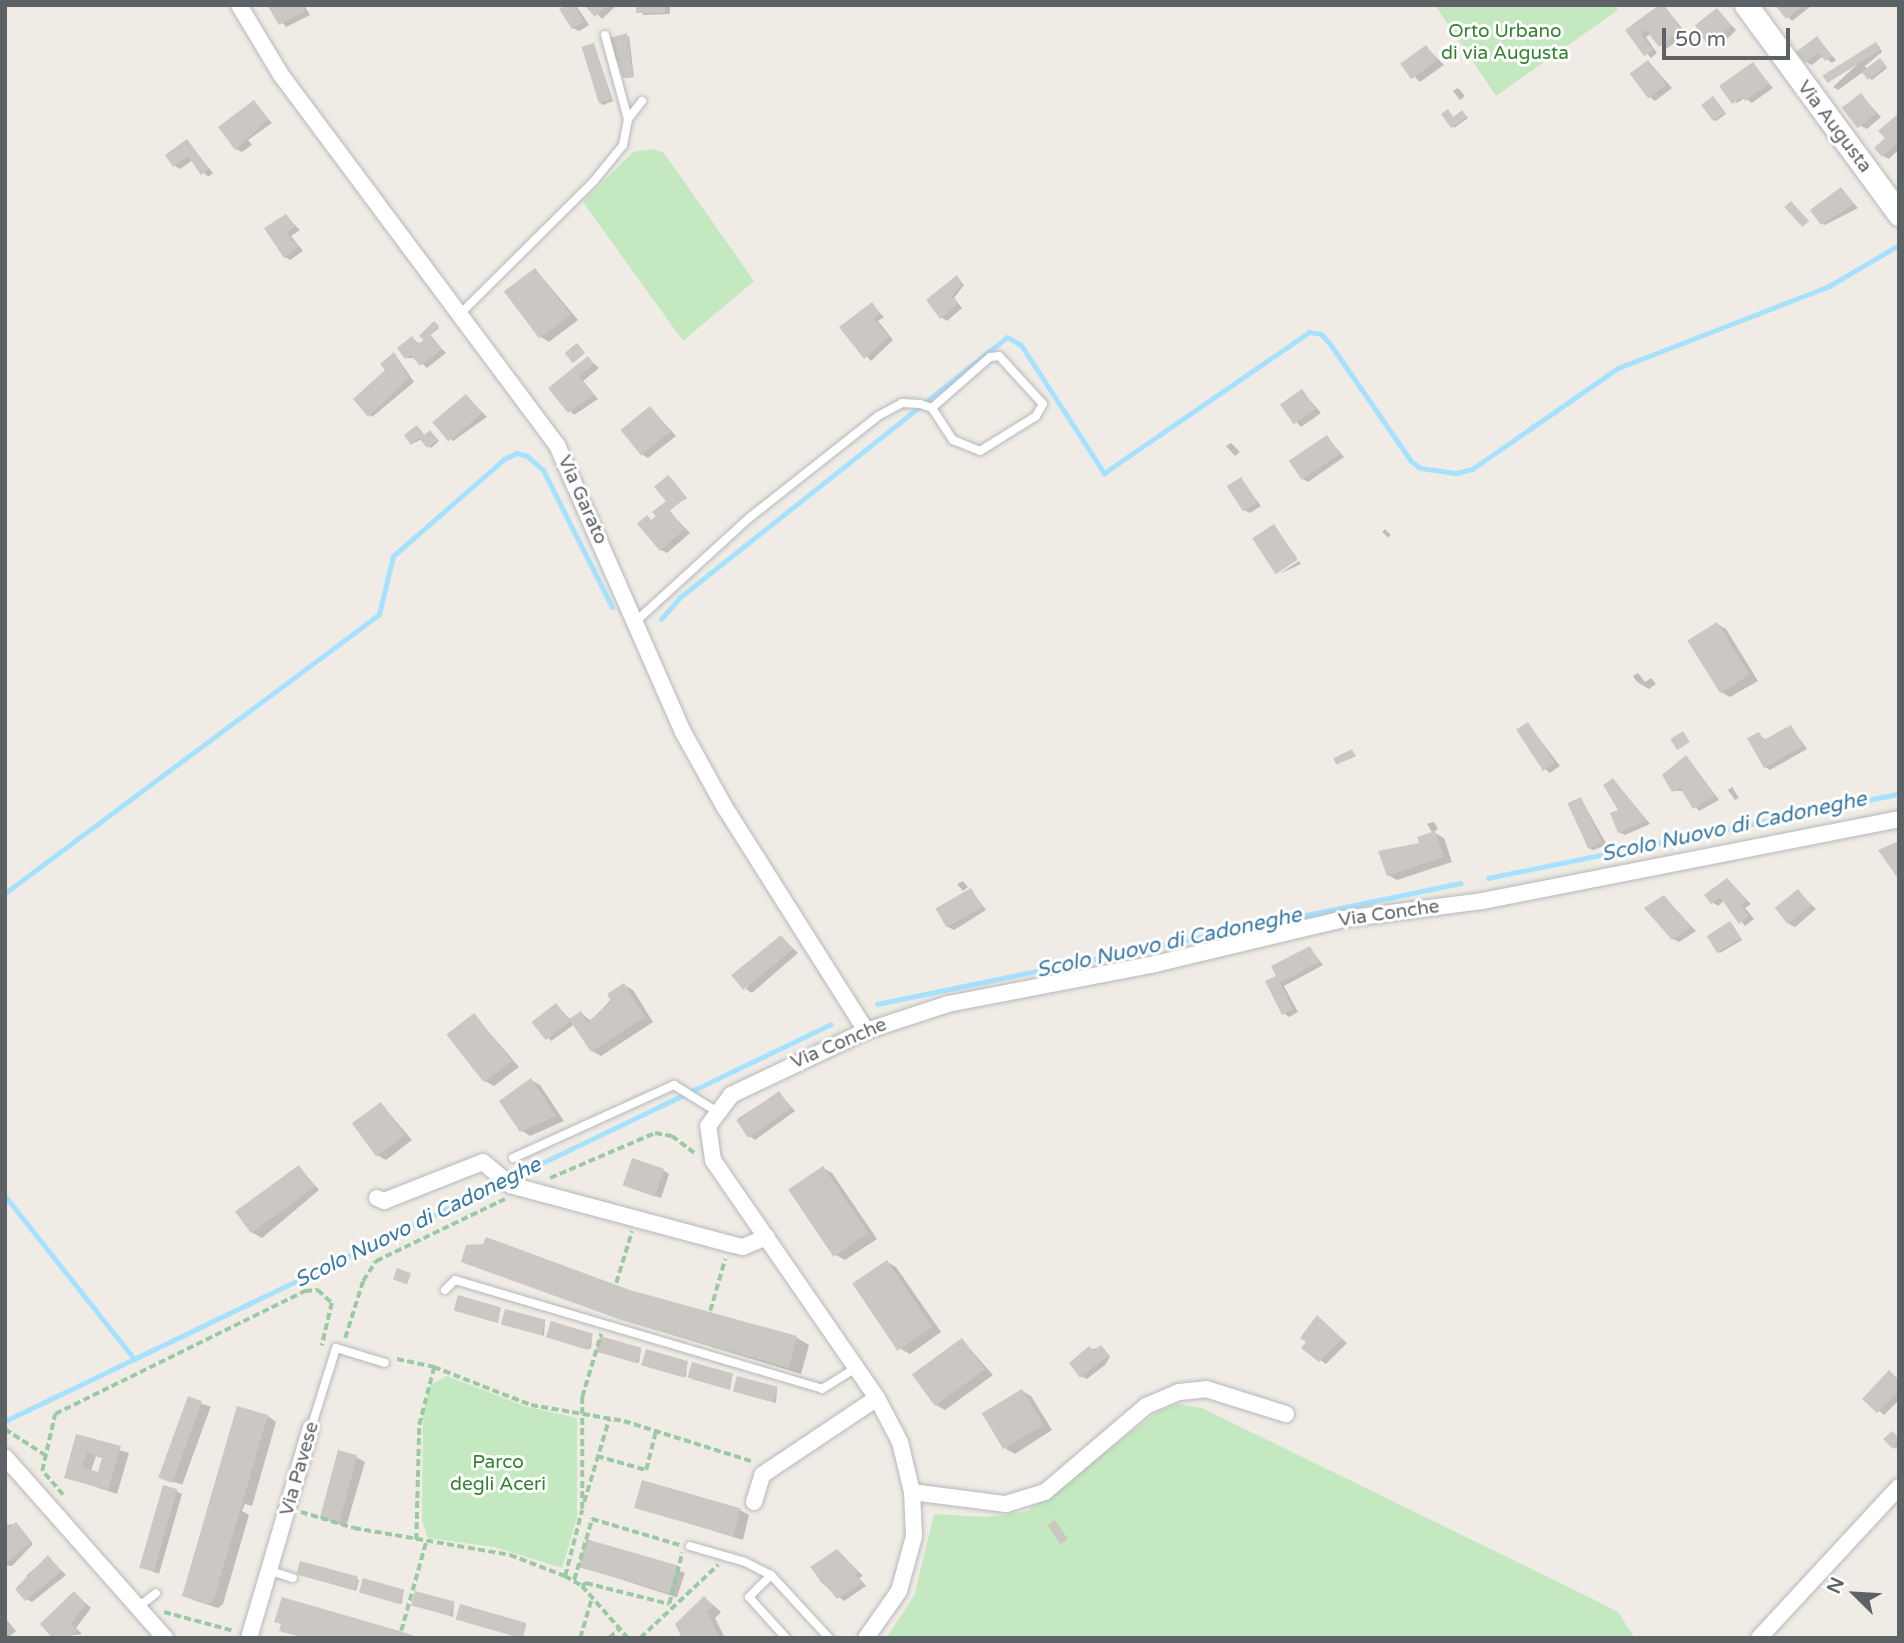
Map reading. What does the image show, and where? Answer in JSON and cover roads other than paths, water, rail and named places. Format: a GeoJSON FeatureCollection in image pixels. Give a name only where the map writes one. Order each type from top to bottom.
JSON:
{"type":"FeatureCollection","features":[{"type":"Feature","properties":{"kind":"street","name":"Via Garato"},"geometry":{"type":"LineString","coordinates":[[239,5],[281,75],[557,445],[683,732],[724,806],[866,1031]]}},
{"type":"Feature","properties":{"kind":"street","name":"Via Augusta"},"geometry":{"type":"LineString","coordinates":[[1746,5],[1899,214]]}},
{"type":"Feature","properties":{"kind":"street","name":"Via Conche"},"geometry":{"type":"LineString","coordinates":[[716,1111],[748,1084],[866,1031],[948,1004],[1155,964],[1344,919],[1482,901],[1899,819]]}},
{"type":"Feature","properties":{"kind":"street"},"geometry":{"type":"LineString","coordinates":[[716,1111],[708,1126],[709,1149],[877,1398],[900,1442],[912,1492],[914,1536],[891,1607],[866,1638]]}},
{"type":"Feature","properties":{"kind":"street"},"geometry":{"type":"LineString","coordinates":[[377,1198],[384,1201],[471,1164],[483,1162],[510,1185],[730,1244],[743,1247],[766,1237]]}},
{"type":"Feature","properties":{"kind":"street"},"geometry":{"type":"LineString","coordinates":[[912,1492],[1006,1504],[1045,1492],[1146,1406],[1179,1392],[1206,1389],[1286,1414]]}},
{"type":"Feature","properties":{"kind":"street"},"geometry":{"type":"LineString","coordinates":[[754,1502],[762,1475],[877,1398]]}},
{"type":"Feature","properties":{"kind":"street","name":"Via Pavese"},"geometry":{"type":"LineString","coordinates":[[250,1637],[311,1428]]}},
{"type":"Feature","properties":{"kind":"street"},"geometry":{"type":"LineString","coordinates":[[5,1457],[165,1638]]}},
{"type":"Feature","properties":{"kind":"street"},"geometry":{"type":"LineString","coordinates":[[1759,1638],[1899,1487]]}},
{"type":"Feature","properties":{"kind":"lane"},"geometry":{"type":"LineString","coordinates":[[461,313],[612,162],[623,145],[628,119],[605,35]]}},
{"type":"Feature","properties":{"kind":"lane"},"geometry":{"type":"LineString","coordinates":[[628,119],[642,101]]}},
{"type":"Feature","properties":{"kind":"lane"},"geometry":{"type":"LineString","coordinates":[[635,622],[749,518],[878,416],[902,403],[932,408],[953,440],[980,451],[1036,416],[1043,404],[999,356],[990,357],[932,408]]}},
{"type":"Feature","properties":{"kind":"lane"},"geometry":{"type":"LineString","coordinates":[[513,1158],[662,1088],[684,1088],[716,1111]]}},
{"type":"Feature","properties":{"kind":"lane"},"geometry":{"type":"LineString","coordinates":[[445,1290],[456,1280],[822,1389],[856,1368]]}},
{"type":"Feature","properties":{"kind":"lane","name":"Via Pavese"},"geometry":{"type":"LineString","coordinates":[[311,1428],[336,1348],[385,1363]]}},
{"type":"Feature","properties":{"kind":"lane"},"geometry":{"type":"LineString","coordinates":[[686,1545],[745,1562],[771,1575],[829,1638]]}},
{"type":"Feature","properties":{"kind":"lane"},"geometry":{"type":"LineString","coordinates":[[271,1572],[293,1578]]}},
{"type":"Feature","properties":{"kind":"lane"},"geometry":{"type":"LineString","coordinates":[[771,1575],[749,1597],[786,1638]]}},
{"type":"Feature","properties":{"kind":"lane"},"geometry":{"type":"LineString","coordinates":[[137,1608],[154,1595]]}},
{"type":"Feature","properties":{"kind":"waterway"},"geometry":{"type":"LineString","coordinates":[[661,619],[679,598],[1007,337],[1021,345],[1104,473],[1309,332],[1321,334],[1330,344],[1411,461],[1420,468],[1457,473],[1472,469],[1618,368],[1829,286],[1899,245]]}},
{"type":"Feature","properties":{"kind":"waterway"},"geometry":{"type":"LineString","coordinates":[[5,893],[379,614],[393,556],[504,459],[517,453],[527,456],[543,470],[612,607]]}},
{"type":"Feature","properties":{"kind":"waterway","name":"Scolo Nuovo di Cadoneghe"},"geometry":{"type":"LineString","coordinates":[[1488,878],[1899,794]]}},
{"type":"Feature","properties":{"kind":"waterway","name":"Scolo Nuovo di Cadoneghe"},"geometry":{"type":"LineString","coordinates":[[877,1004],[1461,883]]}},
{"type":"Feature","properties":{"kind":"waterway","name":"Scolo Nuovo di Cadoneghe"},"geometry":{"type":"LineString","coordinates":[[5,1421],[831,1024]]}},
{"type":"Feature","properties":{"kind":"waterway"},"geometry":{"type":"LineString","coordinates":[[5,1196],[134,1359]]}},
{"type":"Feature","properties":{"kind":"park label","name":"Orto Urbano di via Augusta"},"geometry":{"type":"Point","coordinates":[1505,43]}},
{"type":"Feature","properties":{"kind":"park label","name":"Parco degli Aceri"},"geometry":{"type":"Point","coordinates":[498,1474]}}]}
